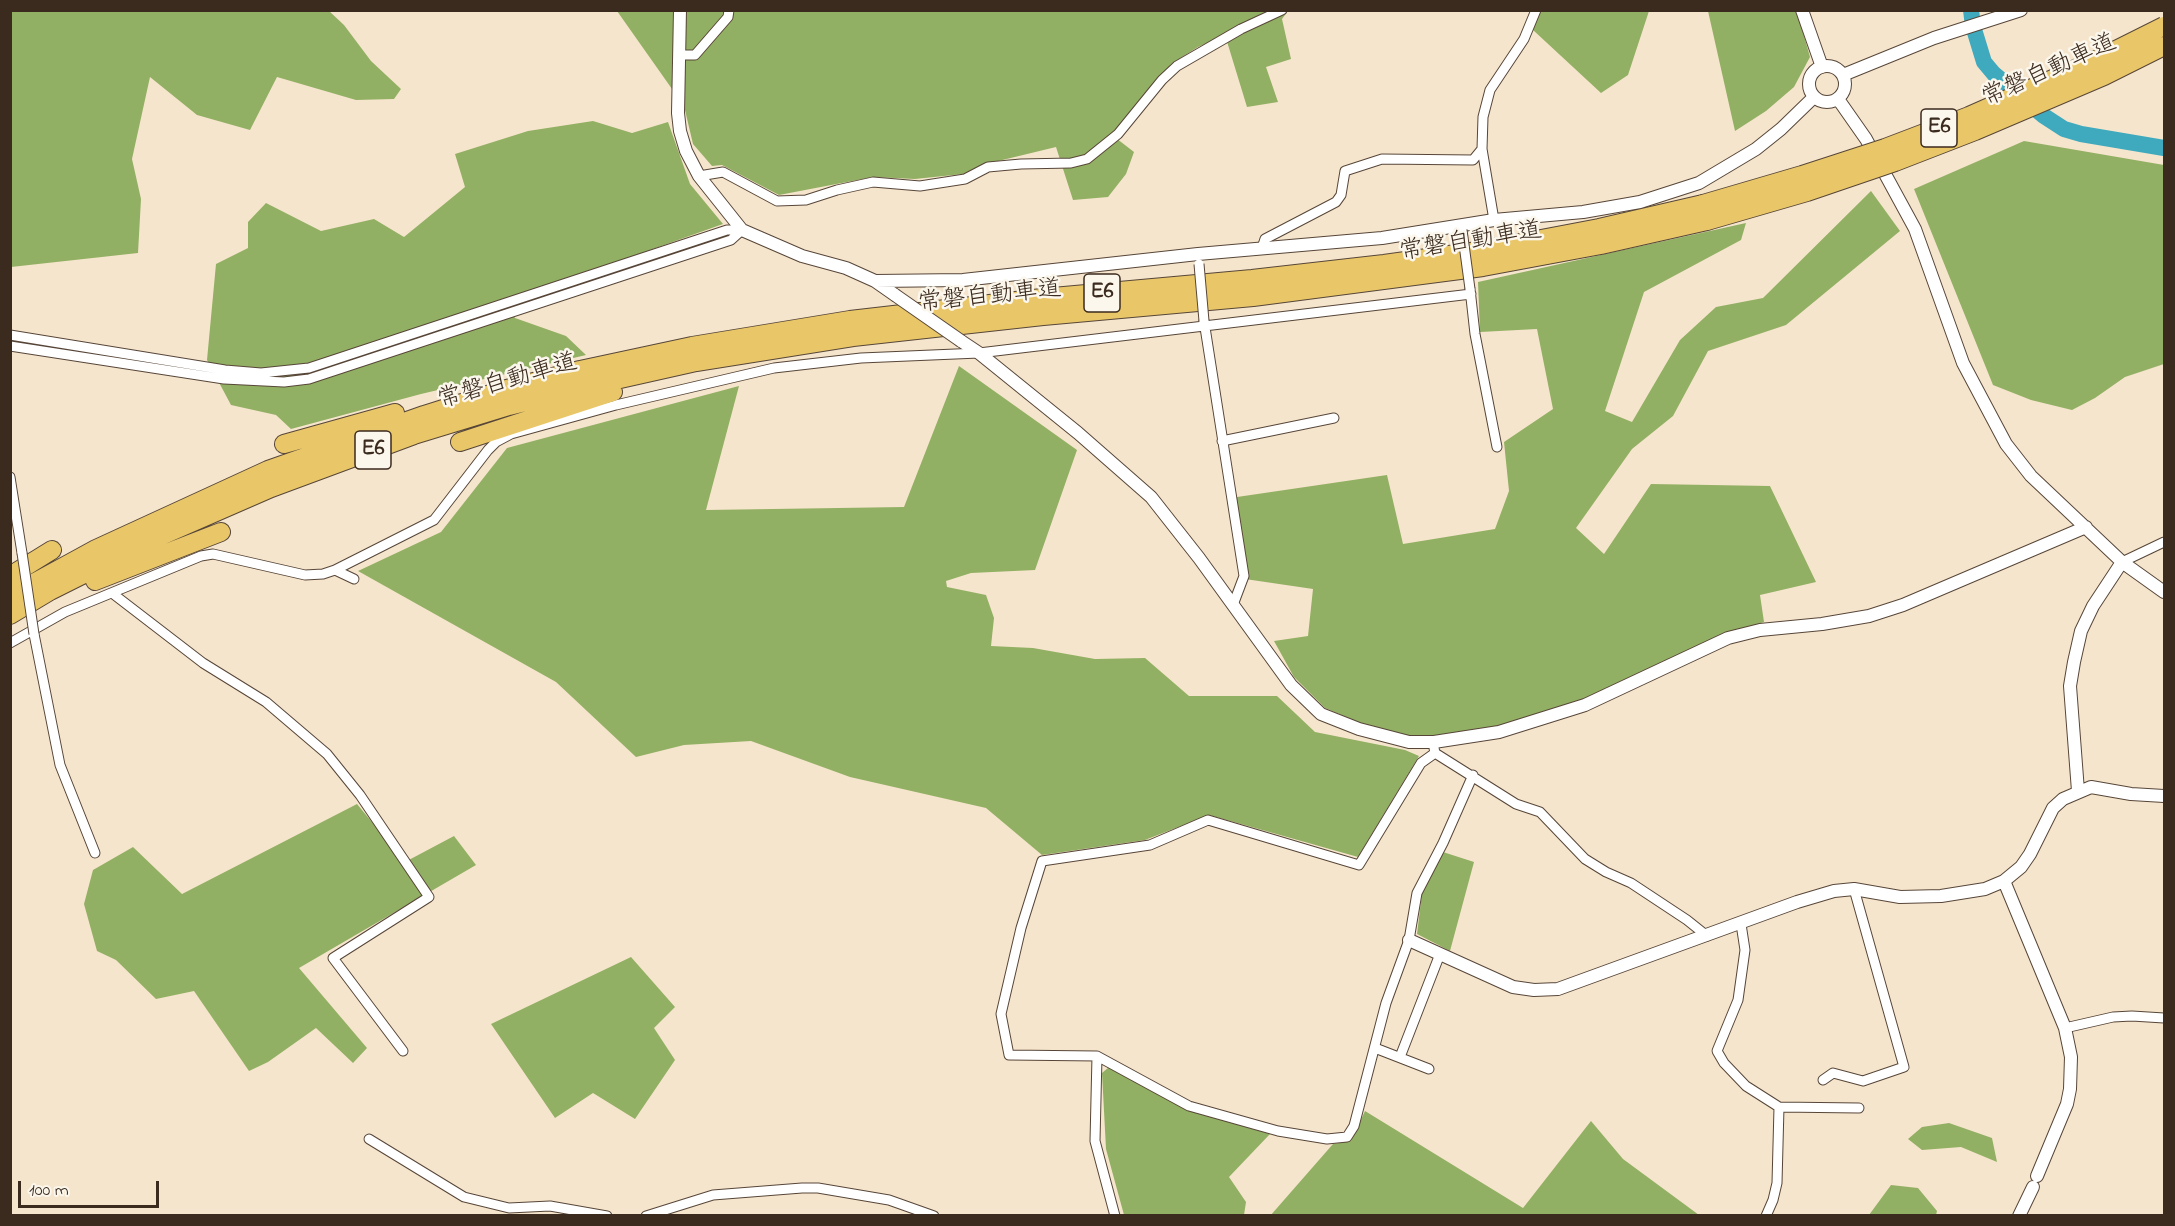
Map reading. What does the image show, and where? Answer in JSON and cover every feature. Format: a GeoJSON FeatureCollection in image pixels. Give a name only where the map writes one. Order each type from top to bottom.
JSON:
{"type":"FeatureCollection","features":[{"type":"Feature","properties":{"kind":"highway","name":"常磐自動車道"},"geometry":{"type":"LineString","coordinates":[[11,615],[50,591],[154,539],[271,488],[402,439],[509,406],[696,362],[759,351],[877,335],[1388,281],[1495,265],[1601,245],[1705,212],[1959,120],[2096,60],[2164,26]]}},
{"type":"Feature","properties":{"kind":"highway","name":"常磐自動車道"},"geometry":{"type":"LineString","coordinates":[[10,596],[96,549],[268,470],[414,418],[503,390],[632,358],[850,320],[1408,261],[1705,212],[1807,192],[1975,131],[2104,76],[2164,46]]}},
{"type":"Feature","properties":{"kind":"highway"},"geometry":{"type":"LineString","coordinates":[[460,442],[592,398],[759,351]]}},
{"type":"Feature","properties":{"kind":"highway"},"geometry":{"type":"LineString","coordinates":[[284,444],[420,406],[503,390]]}},
{"type":"Feature","properties":{"kind":"highway"},"geometry":{"type":"LineString","coordinates":[[11,615],[55,600],[104,577],[221,532]]}},
{"type":"Feature","properties":{"kind":"highway"},"geometry":{"type":"LineString","coordinates":[[10,576],[52,550]]}},
{"type":"Feature","properties":{"kind":"street"},"geometry":{"type":"LineString","coordinates":[[680,10],[678,113],[680,131],[686,152],[699,176],[742,230]]}},
{"type":"Feature","properties":{"kind":"street"},"geometry":{"type":"LineString","coordinates":[[680,55],[695,55],[728,17],[729,10]]}},
{"type":"Feature","properties":{"kind":"street"},"geometry":{"type":"LineString","coordinates":[[699,176],[723,172],[777,201],[806,200],[873,182],[920,186],[965,179],[988,167],[1071,163],[1087,159],[1118,134],[1162,80],[1178,66],[1241,29],[1282,10]]}},
{"type":"Feature","properties":{"kind":"street"},"geometry":{"type":"LineString","coordinates":[[1494,220],[1482,149],[1483,117],[1490,90],[1524,39],[1536,10]]}},
{"type":"Feature","properties":{"kind":"street"},"geometry":{"type":"LineString","coordinates":[[1802,10],[1822,67]]}},
{"type":"Feature","properties":{"kind":"street"},"geometry":{"type":"LineString","coordinates":[[1843,75],[1945,34],[2021,10]]}},
{"type":"Feature","properties":{"kind":"street"},"geometry":{"type":"LineString","coordinates":[[1822,67],[1832,67],[1843,75],[1845,85],[1838,99],[1828,102],[1814,97],[1809,88],[1810,77],[1822,67]]}},
{"type":"Feature","properties":{"kind":"street"},"geometry":{"type":"LineString","coordinates":[[875,281],[963,280],[1199,259],[1262,248],[1382,238],[1462,227],[1494,220],[1583,212],[1640,202],[1699,183],[1756,149],[1814,97]]}},
{"type":"Feature","properties":{"kind":"street"},"geometry":{"type":"LineString","coordinates":[[1838,99],[1866,139],[1915,229],[1963,363],[2006,444],[2031,476],[2122,562],[2164,592]]}},
{"type":"Feature","properties":{"kind":"street"},"geometry":{"type":"LineString","coordinates":[[1262,248],[1265,239],[1336,202],[1341,195],[1345,171],[1382,159],[1473,160],[1482,149]]}},
{"type":"Feature","properties":{"kind":"street"},"geometry":{"type":"LineString","coordinates":[[1462,227],[1475,334],[1497,447]]}},
{"type":"Feature","properties":{"kind":"street"},"geometry":{"type":"LineString","coordinates":[[10,335],[225,370],[261,373],[309,368],[727,230],[742,230],[802,256],[846,268],[875,281],[979,352],[1078,433],[1151,497],[1291,685],[1321,714],[1359,729],[1434,747],[1516,804],[1540,812],[1585,858],[1606,873],[1631,883],[1707,936]]}},
{"type":"Feature","properties":{"kind":"street"},"geometry":{"type":"LineString","coordinates":[[10,346],[224,379],[284,382],[309,379],[731,240],[742,230]]}},
{"type":"Feature","properties":{"kind":"street"},"geometry":{"type":"LineString","coordinates":[[1199,259],[1205,323],[1244,576],[1233,605]]}},
{"type":"Feature","properties":{"kind":"street"},"geometry":{"type":"LineString","coordinates":[[10,643],[65,612],[183,562],[213,554],[305,575],[324,574],[335,570],[434,520],[496,442],[511,434],[616,405],[774,368],[861,358],[979,352],[1471,291]]}},
{"type":"Feature","properties":{"kind":"street"},"geometry":{"type":"LineString","coordinates":[[1222,441],[1334,418]]}},
{"type":"Feature","properties":{"kind":"street"},"geometry":{"type":"LineString","coordinates":[[10,477],[34,634],[60,765],[95,853]]}},
{"type":"Feature","properties":{"kind":"street"},"geometry":{"type":"LineString","coordinates":[[1473,775],[1443,843],[1417,893],[1409,940],[1386,1003],[1354,1126],[1347,1137],[1327,1139],[1278,1131],[1189,1106],[1097,1056],[1009,1055],[1001,1014],[1021,928],[1042,861],[1150,845],[1208,820],[1359,865],[1421,763],[1434,747],[1498,732],[1585,705],[1728,638],[1760,630],[1822,624],[1869,616],[1895,608],[2086,527]]}},
{"type":"Feature","properties":{"kind":"street"},"geometry":{"type":"LineString","coordinates":[[10,547],[19,540]]}},
{"type":"Feature","properties":{"kind":"street"},"geometry":{"type":"LineString","coordinates":[[2078,791],[2070,686],[2081,631],[2093,606],[2122,562],[2164,542]]}},
{"type":"Feature","properties":{"kind":"street"},"geometry":{"type":"LineString","coordinates":[[335,570],[354,579]]}},
{"type":"Feature","properties":{"kind":"street"},"geometry":{"type":"LineString","coordinates":[[112,593],[203,663],[266,702],[327,754],[360,795],[429,897],[333,957],[403,1052]]}},
{"type":"Feature","properties":{"kind":"street"},"geometry":{"type":"LineString","coordinates":[[1409,940],[1513,987],[1534,990],[1558,989],[1818,895],[1854,889],[1900,897],[1941,896],[1985,889],[2004,881],[2021,867],[2053,808],[2063,799],[2078,791],[2091,787],[2131,794],[2164,796]]}},
{"type":"Feature","properties":{"kind":"street"},"geometry":{"type":"LineString","coordinates":[[2004,881],[2065,1028],[2071,1057],[2070,1089],[2060,1122],[2019,1215]]}},
{"type":"Feature","properties":{"kind":"street"},"geometry":{"type":"LineString","coordinates":[[1823,1080],[1833,1073],[1863,1080],[1904,1067],[1854,889]]}},
{"type":"Feature","properties":{"kind":"street"},"geometry":{"type":"LineString","coordinates":[[1741,924],[1745,950],[1738,1000],[1717,1051],[1724,1063],[1746,1086],[1779,1107],[1859,1108]]}},
{"type":"Feature","properties":{"kind":"street"},"geometry":{"type":"LineString","coordinates":[[1400,1058],[1440,954]]}},
{"type":"Feature","properties":{"kind":"street"},"geometry":{"type":"LineString","coordinates":[[2065,1028],[2113,1017],[2164,1018]]}},
{"type":"Feature","properties":{"kind":"street"},"geometry":{"type":"LineString","coordinates":[[1375,1048],[1429,1069]]}},
{"type":"Feature","properties":{"kind":"street"},"geometry":{"type":"LineString","coordinates":[[1097,1056],[1095,1141],[1115,1215]]}},
{"type":"Feature","properties":{"kind":"street"},"geometry":{"type":"LineString","coordinates":[[1766,1215],[1777,1184],[1779,1107]]}},
{"type":"Feature","properties":{"kind":"street"},"geometry":{"type":"LineString","coordinates":[[369,1139],[464,1197],[509,1208],[550,1206],[607,1215]]}},
{"type":"Feature","properties":{"kind":"street"},"geometry":{"type":"LineString","coordinates":[[646,1215],[713,1195],[818,1188],[889,1200],[934,1215]]}},
{"type":"Feature","properties":{"kind":"green space"},"geometry":{"type":"Polygon","coordinates":[[[10,11],[329,11],[344,25],[371,61],[401,89],[394,99],[356,100],[277,77],[250,130],[197,115],[150,77],[132,159],[141,199],[138,253],[11,267],[10,11]]]}},
{"type":"Feature","properties":{"kind":"green space"},"geometry":{"type":"Polygon","coordinates":[[[617,11],[1288,11],[1282,19],[1291,59],[1266,67],[1278,102],[1247,107],[1225,35],[1198,47],[1174,62],[1158,78],[1112,135],[1134,152],[1126,174],[1108,197],[1073,200],[1056,147],[990,163],[963,174],[915,179],[873,177],[779,195],[722,165],[712,166],[693,144],[684,106],[617,11]]]}},
{"type":"Feature","properties":{"kind":"green space"},"geometry":{"type":"Polygon","coordinates":[[[1540,11],[1649,11],[1628,75],[1601,93],[1533,30],[1540,11]]]}},
{"type":"Feature","properties":{"kind":"green space"},"geometry":{"type":"Polygon","coordinates":[[[1708,11],[1797,11],[1810,57],[1794,87],[1766,111],[1735,131],[1708,11]]]}},
{"type":"Feature","properties":{"kind":"green space"},"geometry":{"type":"Polygon","coordinates":[[[593,121],[632,133],[668,122],[690,184],[723,224],[507,301],[515,318],[566,336],[586,355],[421,394],[291,429],[276,415],[231,405],[207,360],[216,264],[248,248],[248,222],[266,203],[321,231],[374,219],[404,237],[465,187],[455,154],[528,131],[593,121]]]}},
{"type":"Feature","properties":{"kind":"green space"},"geometry":{"type":"Polygon","coordinates":[[[2024,141],[2164,165],[2164,364],[2125,377],[2095,398],[2072,410],[2031,400],[1993,385],[1914,189],[2024,141]]]}},
{"type":"Feature","properties":{"kind":"green space"},"geometry":{"type":"Polygon","coordinates":[[[1871,191],[1900,231],[1786,325],[1708,351],[1673,416],[1632,449],[1576,528],[1604,554],[1651,484],[1770,486],[1816,582],[1760,595],[1764,622],[1725,634],[1583,699],[1498,728],[1433,737],[1408,736],[1361,723],[1325,708],[1294,677],[1274,641],[1308,636],[1313,589],[1245,579],[1237,530],[1237,497],[1387,475],[1403,544],[1495,529],[1509,491],[1504,442],[1553,409],[1537,329],[1480,332],[1478,282],[1746,223],[1741,240],[1644,292],[1605,411],[1632,422],[1680,340],[1716,307],[1763,298],[1871,191]]]}},
{"type":"Feature","properties":{"kind":"green space"},"geometry":{"type":"Polygon","coordinates":[[[959,366],[1077,450],[1035,570],[971,573],[946,581],[947,587],[986,595],[994,618],[991,646],[1033,648],[1095,659],[1145,658],[1189,696],[1277,696],[1315,732],[1405,750],[1419,756],[1358,857],[1209,815],[1145,840],[1042,855],[986,808],[850,777],[751,741],[684,745],[636,757],[556,682],[358,571],[441,532],[507,448],[739,386],[706,510],[904,507],[959,366]]]}},
{"type":"Feature","properties":{"kind":"green space"},"geometry":{"type":"Polygon","coordinates":[[[357,804],[405,862],[454,836],[476,865],[299,968],[367,1048],[353,1063],[316,1028],[268,1062],[249,1071],[194,991],[156,999],[116,960],[97,951],[84,904],[93,870],[133,847],[182,894],[357,804]]]}},
{"type":"Feature","properties":{"kind":"green space"},"geometry":{"type":"Polygon","coordinates":[[[1443,852],[1474,862],[1450,951],[1417,934],[1422,893],[1443,852]]]}},
{"type":"Feature","properties":{"kind":"green space"},"geometry":{"type":"Polygon","coordinates":[[[631,957],[675,1007],[654,1028],[675,1060],[635,1119],[593,1093],[555,1118],[491,1024],[631,957]]]}},
{"type":"Feature","properties":{"kind":"green space"},"geometry":{"type":"Polygon","coordinates":[[[1109,1067],[1187,1110],[1270,1134],[1229,1177],[1246,1202],[1244,1215],[1124,1215],[1106,1149],[1102,1073],[1109,1067]]]}},
{"type":"Feature","properties":{"kind":"green space"},"geometry":{"type":"Polygon","coordinates":[[[1365,1111],[1523,1208],[1591,1121],[1623,1159],[1699,1215],[1270,1216],[1333,1144],[1351,1141],[1365,1111]]]}},
{"type":"Feature","properties":{"kind":"green space"},"geometry":{"type":"Polygon","coordinates":[[[1949,1123],[1992,1138],[1997,1162],[1961,1147],[1922,1150],[1908,1139],[1922,1127],[1949,1123]]]}},
{"type":"Feature","properties":{"kind":"green space"},"geometry":{"type":"Polygon","coordinates":[[[1891,1185],[1918,1188],[1937,1211],[1936,1215],[1869,1215],[1891,1185]]]}},
{"type":"Feature","properties":{"kind":"waterway"},"geometry":{"type":"LineString","coordinates":[[1971,10],[1973,26],[1984,62],[1994,74],[2044,116],[2064,129],[2081,134],[2164,148]]}}]}
